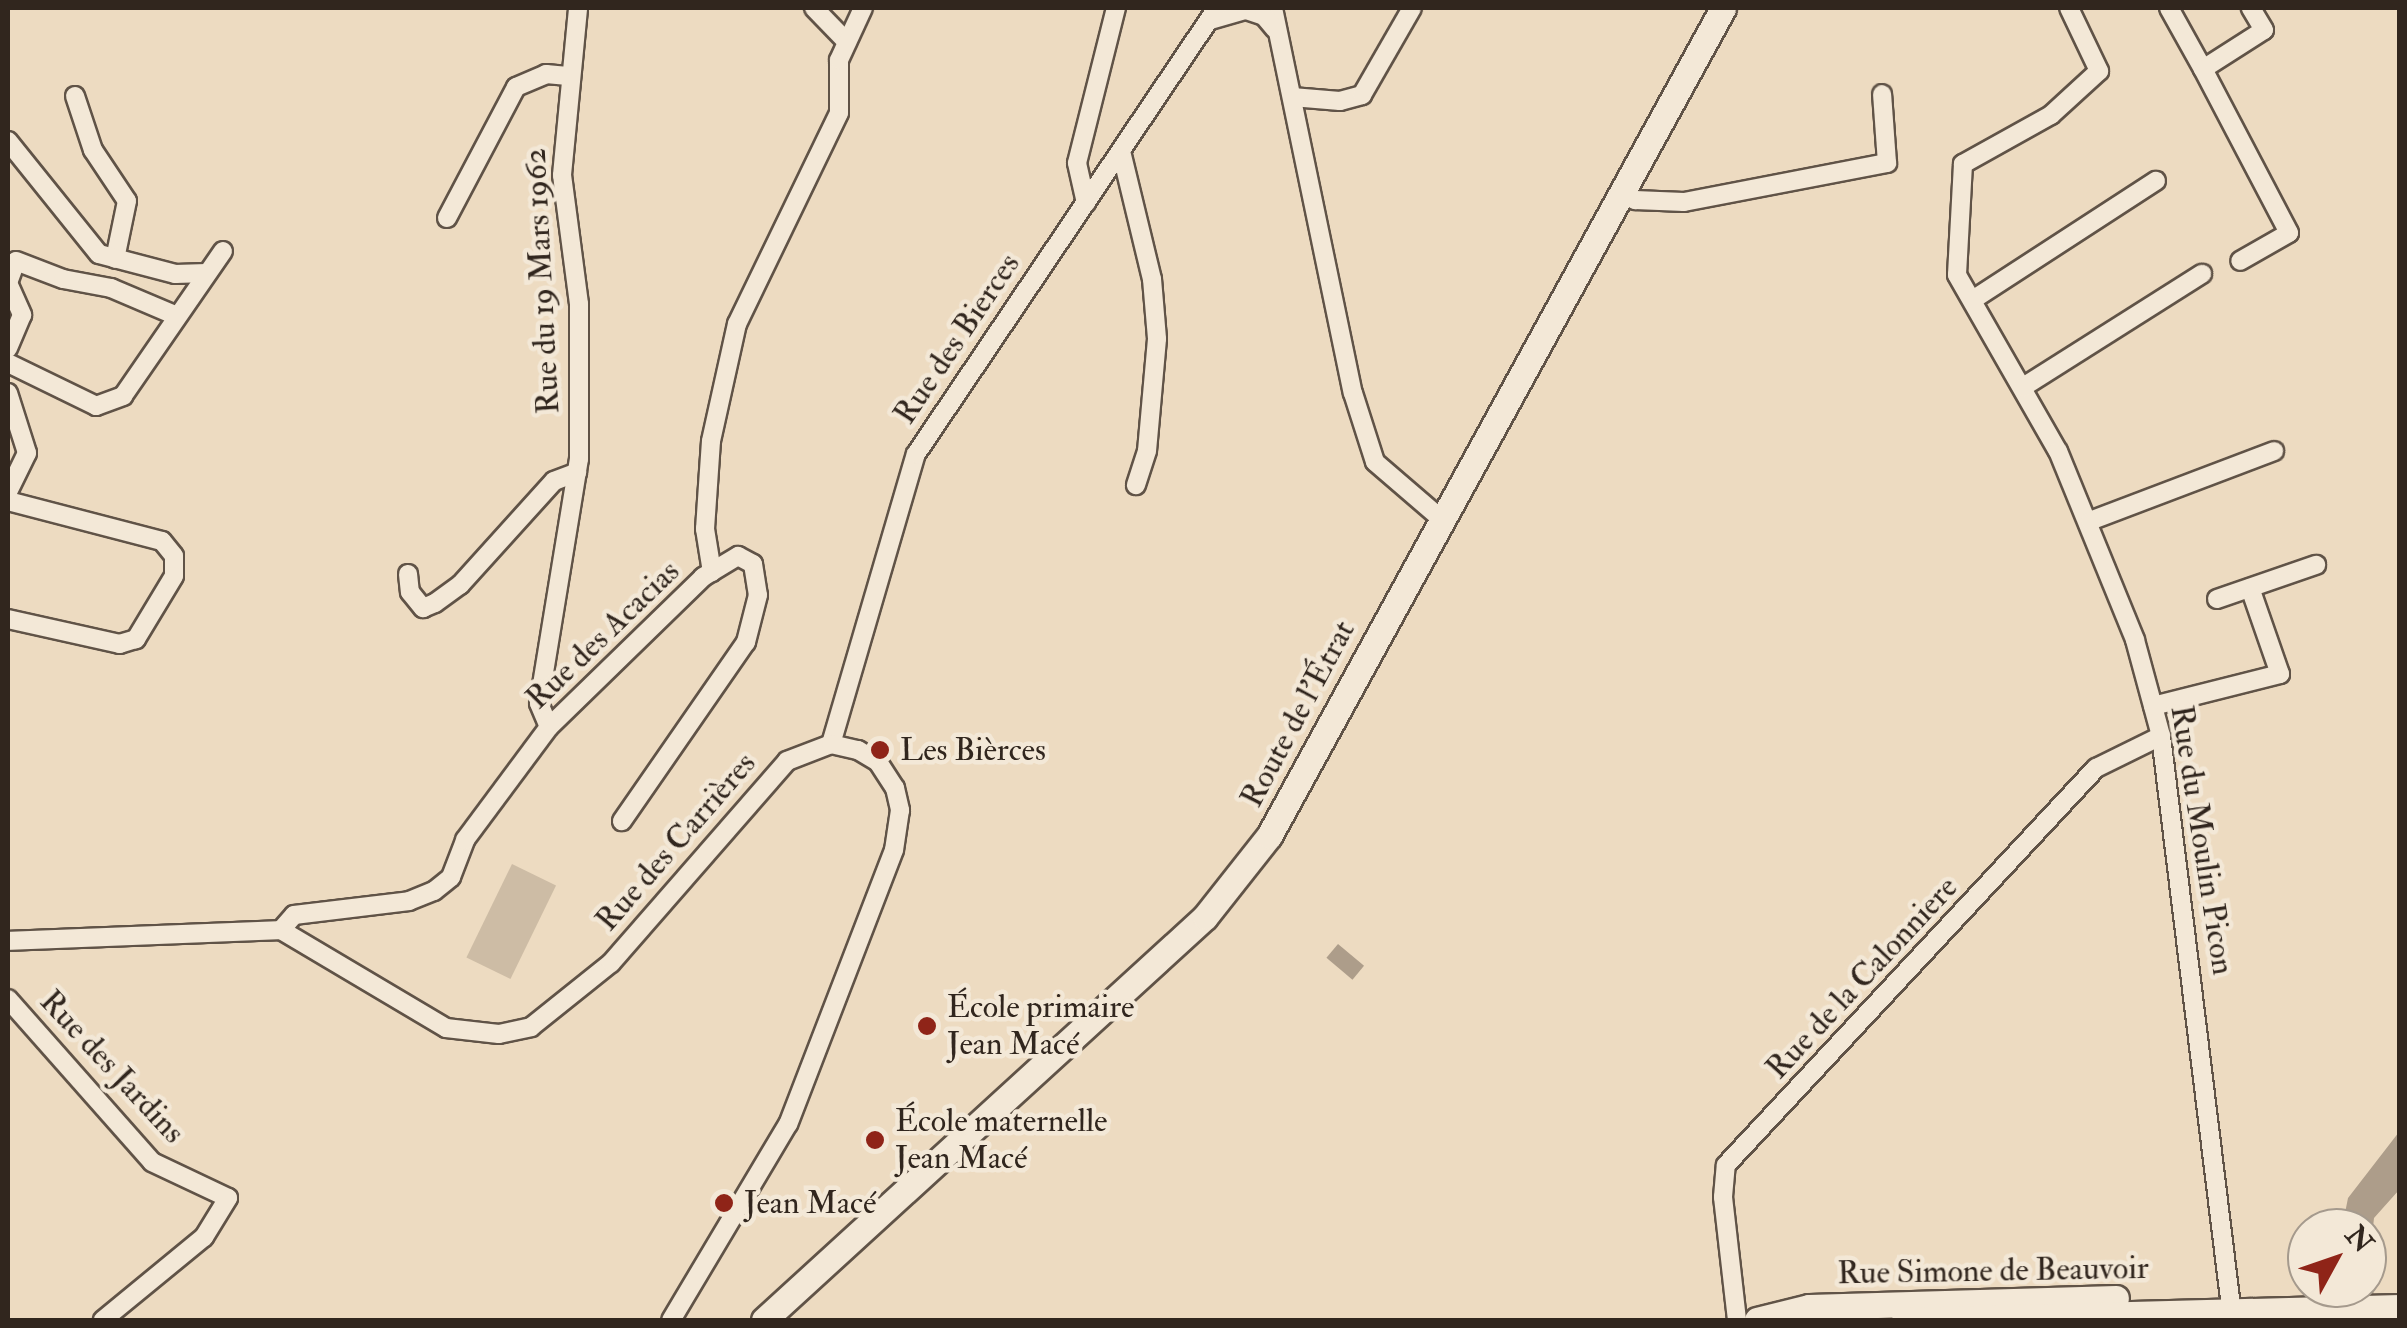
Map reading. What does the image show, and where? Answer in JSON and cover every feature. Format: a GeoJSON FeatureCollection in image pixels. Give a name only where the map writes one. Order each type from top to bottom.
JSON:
{"type":"FeatureCollection","features":[{"type":"Feature","properties":{"kind":"main road","name":"Route de l'Étrat"},"geometry":{"type":"LineString","coordinates":[[779,1315],[1205,917],[1269,836],[1439,517],[1723,8]]}},
{"type":"Feature","properties":{"kind":"main road","name":"Rue Simone de Beauvoir"},"geometry":{"type":"LineString","coordinates":[[1757,1320],[1810,1307],[1987,1297],[2231,1307]]}},
{"type":"Feature","properties":{"kind":"main road","name":"Rue Simone de Beauvoir"},"geometry":{"type":"LineString","coordinates":[[1904,1320],[2287,1306]]}},
{"type":"Feature","properties":{"kind":"street","name":"Rue du 19 Mars 1962"},"geometry":{"type":"LineString","coordinates":[[549,727],[539,703],[577,472],[579,304],[562,175],[568,76],[578,8]]}},
{"type":"Feature","properties":{"kind":"street"},"geometry":{"type":"LineString","coordinates":[[814,8],[847,42]]}},
{"type":"Feature","properties":{"kind":"street"},"geometry":{"type":"LineString","coordinates":[[712,572],[705,529],[711,440],[738,324],[840,113],[839,60],[863,8]]}},
{"type":"Feature","properties":{"kind":"street"},"geometry":{"type":"LineString","coordinates":[[1086,203],[1077,163],[1116,8]]}},
{"type":"Feature","properties":{"kind":"street"},"geometry":{"type":"LineString","coordinates":[[1273,8],[1353,393],[1375,462],[1439,517]]}},
{"type":"Feature","properties":{"kind":"street"},"geometry":{"type":"LineString","coordinates":[[1292,97],[1340,101],[1362,95],[1412,8]]}},
{"type":"Feature","properties":{"kind":"street","name":"Rue du Moulin Picon"},"geometry":{"type":"LineString","coordinates":[[2069,8],[2099,71],[2052,115],[1963,164],[1957,275],[2023,387],[2090,521],[2161,736],[2231,1307]]}},
{"type":"Feature","properties":{"kind":"street"},"geometry":{"type":"LineString","coordinates":[[2169,8],[2289,233],[2240,261]]}},
{"type":"Feature","properties":{"kind":"street"},"geometry":{"type":"LineString","coordinates":[[2203,69],[2264,30],[2252,8]]}},
{"type":"Feature","properties":{"kind":"street"},"geometry":{"type":"LineString","coordinates":[[1213,14],[1246,10],[1264,16],[1279,34]]}},
{"type":"Feature","properties":{"kind":"street","name":"Rue des Bierces"},"geometry":{"type":"LineString","coordinates":[[830,744],[916,454],[1213,14]]}},
{"type":"Feature","properties":{"kind":"street"},"geometry":{"type":"LineString","coordinates":[[447,218],[516,87],[546,74],[568,76]]}},
{"type":"Feature","properties":{"kind":"street"},"geometry":{"type":"LineString","coordinates":[[1621,191],[1635,200],[1684,202],[1887,163],[1882,94]]}},
{"type":"Feature","properties":{"kind":"street"},"geometry":{"type":"LineString","coordinates":[[75,96],[93,150],[127,202],[120,260],[97,285]]}},
{"type":"Feature","properties":{"kind":"street"},"geometry":{"type":"LineString","coordinates":[[8,141],[83,236],[120,260],[176,274],[207,273]]}},
{"type":"Feature","properties":{"kind":"street"},"geometry":{"type":"LineString","coordinates":[[1121,151],[1152,279],[1157,339],[1147,451],[1136,485]]}},
{"type":"Feature","properties":{"kind":"street"},"geometry":{"type":"LineString","coordinates":[[1974,299],[2156,181]]}},
{"type":"Feature","properties":{"kind":"street"},"geometry":{"type":"LineString","coordinates":[[8,364],[96,406],[122,396],[223,252]]}},
{"type":"Feature","properties":{"kind":"street"},"geometry":{"type":"LineString","coordinates":[[8,348],[22,315],[8,283],[16,260],[177,316]]}},
{"type":"Feature","properties":{"kind":"street"},"geometry":{"type":"LineString","coordinates":[[2023,387],[2202,274]]}},
{"type":"Feature","properties":{"kind":"street"},"geometry":{"type":"LineString","coordinates":[[8,393],[27,453],[8,492]]}},
{"type":"Feature","properties":{"kind":"street"},"geometry":{"type":"LineString","coordinates":[[2090,521],[2274,452]]}},
{"type":"Feature","properties":{"kind":"street"},"geometry":{"type":"LineString","coordinates":[[408,574],[410,592],[423,608],[435,603],[460,585],[554,480],[577,472]]}},
{"type":"Feature","properties":{"kind":"street"},"geometry":{"type":"LineString","coordinates":[[8,500],[162,541],[174,556],[174,576],[136,639],[120,644],[8,619]]}},
{"type":"Feature","properties":{"kind":"street","name":"Rue des Acacias"},"geometry":{"type":"LineString","coordinates":[[281,930],[294,916],[409,901],[434,891],[451,877],[465,840],[549,727],[712,572],[738,556],[753,564],[758,595],[746,642],[622,821]]}},
{"type":"Feature","properties":{"kind":"street"},"geometry":{"type":"LineString","coordinates":[[2217,599],[2316,565]]}},
{"type":"Feature","properties":{"kind":"street"},"geometry":{"type":"LineString","coordinates":[[2153,706],[2280,674],[2250,588]]}},
{"type":"Feature","properties":{"kind":"street","name":"Rue de la Calonniere"},"geometry":{"type":"LineString","coordinates":[[1737,1320],[1722,1198],[1726,1165],[2096,768],[2161,736]]}},
{"type":"Feature","properties":{"kind":"street"},"geometry":{"type":"LineString","coordinates":[[671,1320],[788,1124],[894,850],[900,810],[896,788],[878,762],[830,744]]}},
{"type":"Feature","properties":{"kind":"street","name":"Rue des Carrières"},"geometry":{"type":"LineString","coordinates":[[281,930],[446,1028],[488,1034],[532,1027],[611,963],[787,761],[830,744]]}},
{"type":"Feature","properties":{"kind":"street"},"geometry":{"type":"LineString","coordinates":[[8,941],[281,930]]}},
{"type":"Feature","properties":{"kind":"street","name":"Rue des Jardins"},"geometry":{"type":"LineString","coordinates":[[8,999],[152,1162],[228,1198],[204,1237],[103,1320]]}},
{"type":"Feature","properties":{"kind":"shaded area"},"geometry":{"type":"Polygon","coordinates":[[[512,864],[556,885],[510,979],[466,957],[512,864]]]}},
{"type":"Feature","properties":{"kind":"shaded area"},"geometry":{"type":"Polygon","coordinates":[[[1338,944],[1364,966],[1352,980],[1326,958],[1338,944]]]}},
{"type":"Feature","properties":{"kind":"shaded area"},"geometry":{"type":"Polygon","coordinates":[[[2399,1132],[2399,1190],[2383,1208],[2346,1208],[2348,1198],[2399,1132]]]}},
{"type":"Feature","properties":{"kind":"waterway"},"geometry":{"type":"LineString","coordinates":[[2353,1320],[2354,1308]]}},
{"type":"Feature","properties":{"kind":"place","name":"Les Bièrces"},"geometry":{"type":"Point","coordinates":[880,750]}},
{"type":"Feature","properties":{"kind":"place","name":"École primaire Jean Macé"},"geometry":{"type":"Point","coordinates":[927,1026]}},
{"type":"Feature","properties":{"kind":"place","name":"École maternelle Jean Macé"},"geometry":{"type":"Point","coordinates":[875,1140]}},
{"type":"Feature","properties":{"kind":"place","name":"Jean Macé"},"geometry":{"type":"Point","coordinates":[724,1203]}}]}
